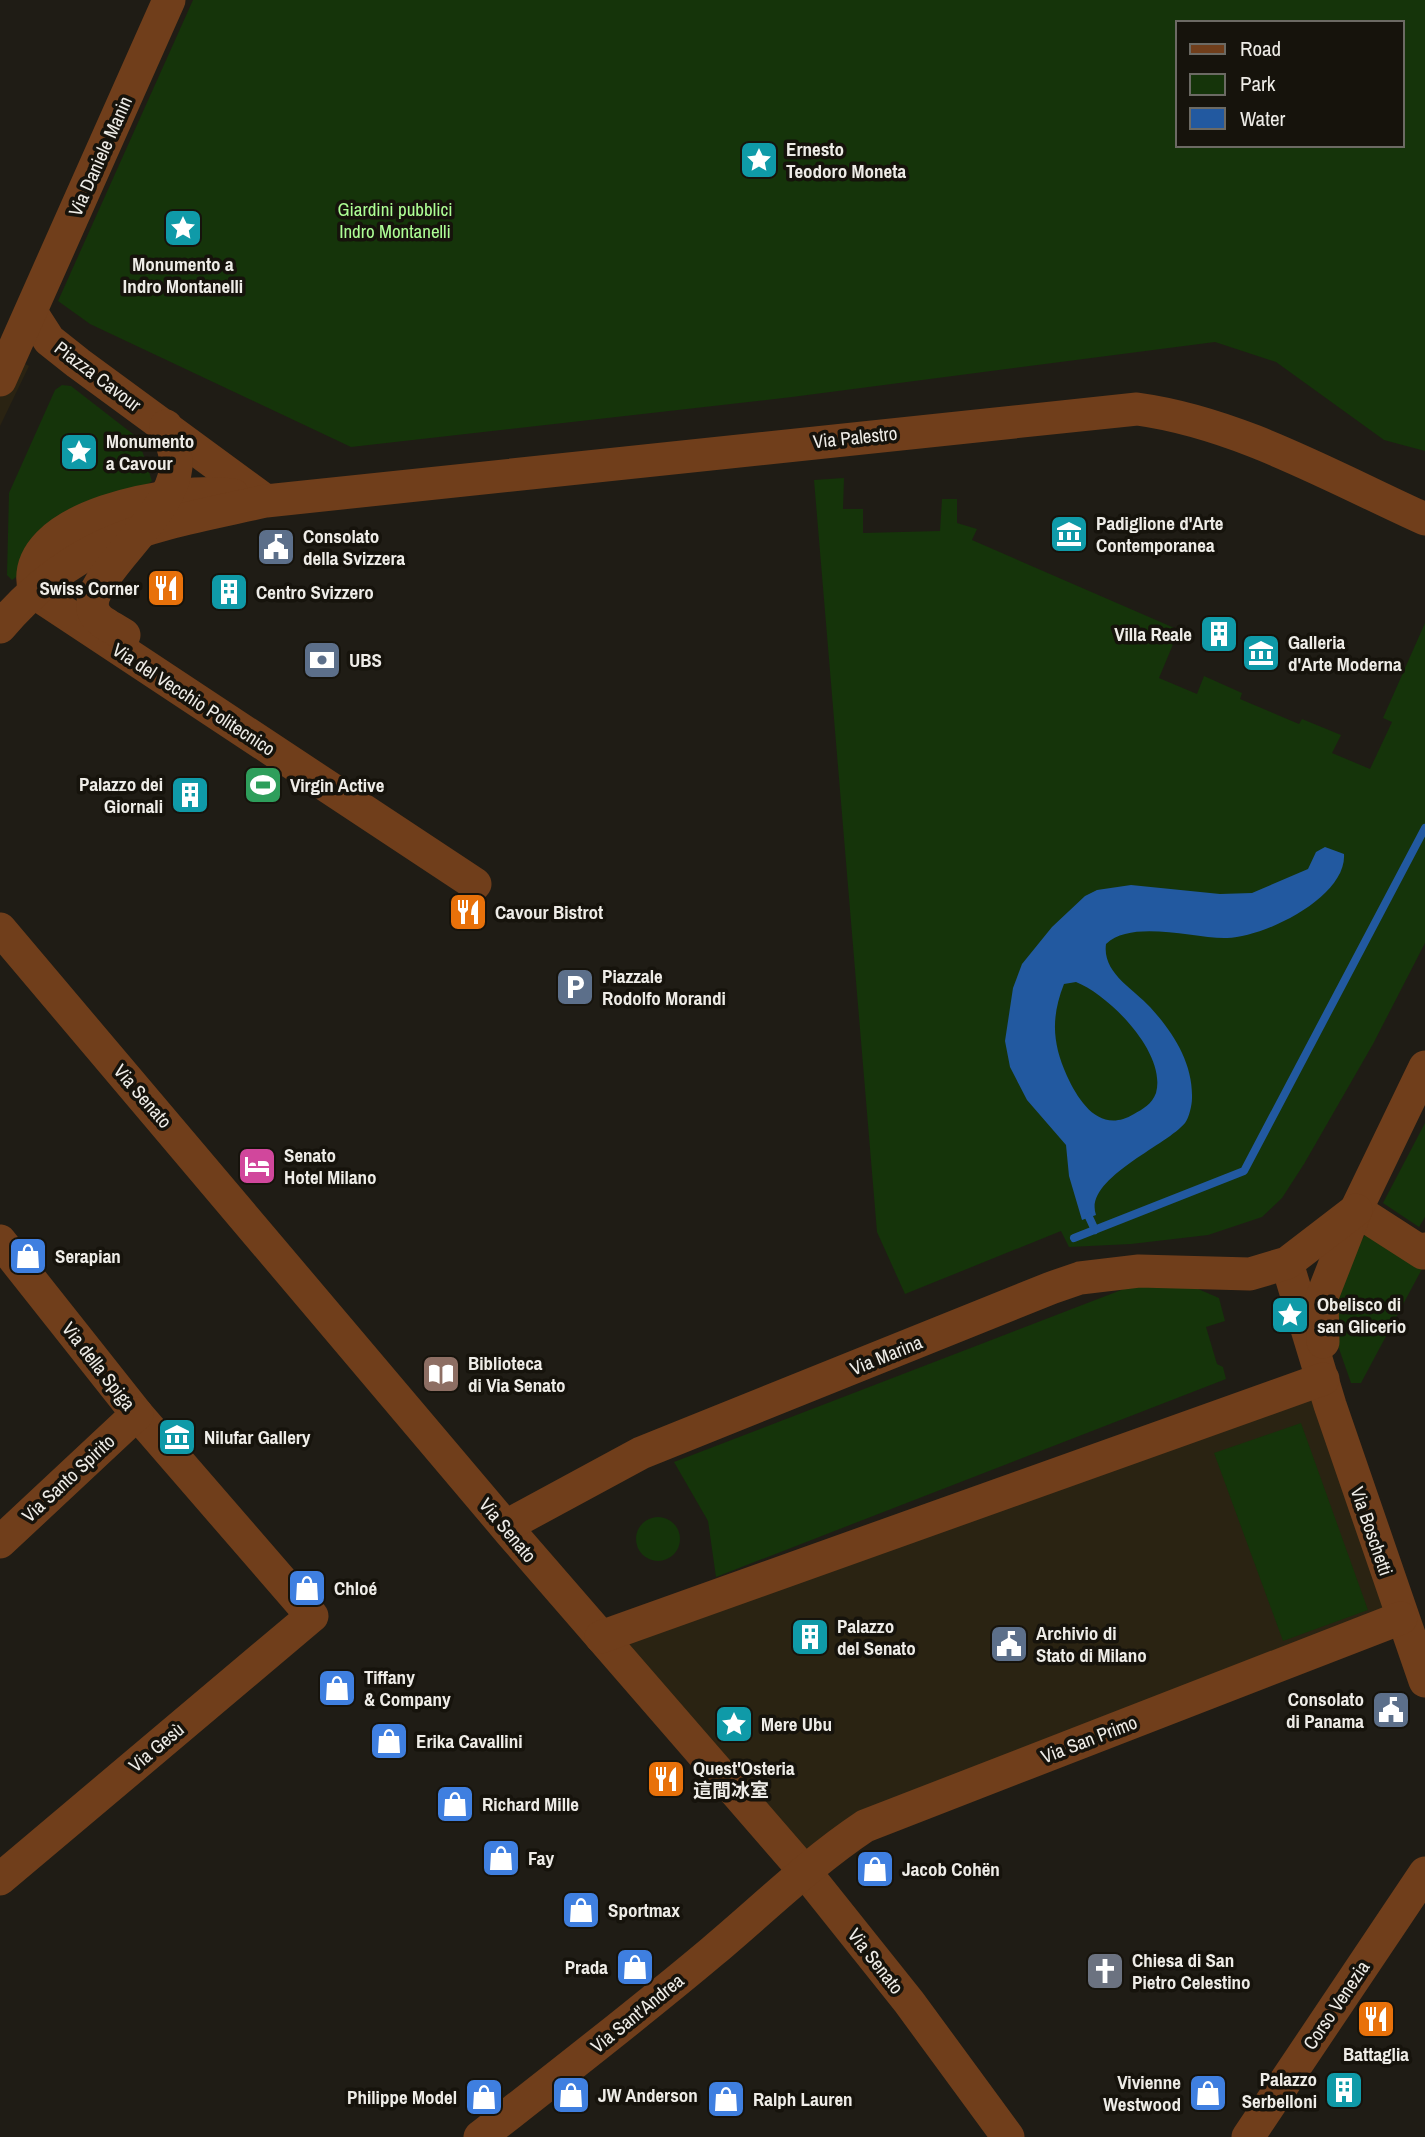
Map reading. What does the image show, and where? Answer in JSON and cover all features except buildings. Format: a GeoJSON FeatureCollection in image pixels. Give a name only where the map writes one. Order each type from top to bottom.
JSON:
{"type":"FeatureCollection","features":[{"type":"Feature","properties":{"kind":"street","name":"Via Daniele Manin"},"geometry":{"type":"LineString","coordinates":[[31,312],[169,0]]}},
{"type":"Feature","properties":{"kind":"street"},"geometry":{"type":"LineString","coordinates":[[0,380],[31,312]]}},
{"type":"Feature","properties":{"kind":"street","name":"Piazza Cavour"},"geometry":{"type":"LineString","coordinates":[[31,312],[50,340],[266,501]]}},
{"type":"Feature","properties":{"kind":"street","name":"Via Palestro"},"geometry":{"type":"LineString","coordinates":[[266,501],[1137,409],[1176,415],[1245,437],[1425,519]]}},
{"type":"Feature","properties":{"kind":"street"},"geometry":{"type":"LineString","coordinates":[[13,612],[93,624],[92,605],[101,577],[144,529],[167,497],[176,467],[166,426]]}},
{"type":"Feature","properties":{"kind":"street"},"geometry":{"type":"LineString","coordinates":[[13,612],[37,555],[52,538],[80,522],[115,509],[167,497],[224,493],[266,501]]}},
{"type":"Feature","properties":{"kind":"street"},"geometry":{"type":"LineString","coordinates":[[13,612],[86,553],[144,529],[266,501]]}},
{"type":"Feature","properties":{"kind":"street","name":"Via del Vecchio Politecnico"},"geometry":{"type":"LineString","coordinates":[[93,624],[479,878]]}},
{"type":"Feature","properties":{"kind":"street","name":"Via Senato"},"geometry":{"type":"LineString","coordinates":[[0,929],[601,1637],[799,1879],[909,2002],[1008,2137]]}},
{"type":"Feature","properties":{"kind":"street","name":"Via Marina"},"geometry":{"type":"LineString","coordinates":[[1323,1379],[1322,1297],[1356,1210],[1425,1067]]}},
{"type":"Feature","properties":{"kind":"street"},"geometry":{"type":"LineString","coordinates":[[1356,1210],[1423,1253],[1425,1250]]}},
{"type":"Feature","properties":{"kind":"street","name":"Via Marina"},"geometry":{"type":"LineString","coordinates":[[506,1526],[641,1454],[1080,1278],[1139,1271],[1250,1274],[1287,1263],[1356,1210]]}},
{"type":"Feature","properties":{"kind":"street","name":"Via della Spiga"},"geometry":{"type":"LineString","coordinates":[[0,1241],[137,1414],[312,1616]]}},
{"type":"Feature","properties":{"kind":"street"},"geometry":{"type":"LineString","coordinates":[[601,1637],[1323,1379],[1287,1263]]}},
{"type":"Feature","properties":{"kind":"street","name":"Via Boschetti"},"geometry":{"type":"LineString","coordinates":[[1323,1379],[1401,1618],[1425,1681]]}},
{"type":"Feature","properties":{"kind":"street","name":"Via Santo Spirito"},"geometry":{"type":"LineString","coordinates":[[0,1542],[137,1414]]}},
{"type":"Feature","properties":{"kind":"street","name":"Via Gesù"},"geometry":{"type":"LineString","coordinates":[[0,1879],[312,1616]]}},
{"type":"Feature","properties":{"kind":"street","name":"Via San Primo"},"geometry":{"type":"LineString","coordinates":[[799,1879],[827,1852],[865,1826],[1401,1618]]}},
{"type":"Feature","properties":{"kind":"street","name":"Corso Venezia"},"geometry":{"type":"LineString","coordinates":[[1248,2137],[1425,1874]]}},
{"type":"Feature","properties":{"kind":"street","name":"Via Sant'Andrea"},"geometry":{"type":"LineString","coordinates":[[480,2137],[641,2011],[799,1879]]}},
{"type":"Feature","properties":{"kind":"shaded area"},"geometry":{"type":"Polygon","coordinates":[[[0,350],[29,366],[0,426],[0,350]]]}},
{"type":"Feature","properties":{"kind":"shaded area"},"geometry":{"type":"Polygon","coordinates":[[[1321,1382],[1399,1616],[806,1869],[608,1636],[1321,1382]]]}},
{"type":"Feature","properties":{"kind":"green space","name":"Giardini pubblici Indro Montanelli"},"geometry":{"type":"Polygon","coordinates":[[[193,0],[1425,0],[1425,451],[1384,440],[1276,362],[1215,342],[792,397],[351,447],[90,324],[58,301],[193,0]]]}},
{"type":"Feature","properties":{"kind":"green space"},"geometry":{"type":"Polygon","coordinates":[[[62,385],[71,386],[138,438],[152,481],[12,580],[7,575],[9,493],[55,390],[62,385]]]}},
{"type":"Feature","properties":{"kind":"green space"},"geometry":{"type":"Polygon","coordinates":[[[844,478],[843,509],[863,509],[863,533],[940,531],[942,499],[957,499],[957,523],[977,529],[972,540],[1179,630],[1159,678],[1197,694],[1204,676],[1242,693],[1240,699],[1299,724],[1302,719],[1341,735],[1332,753],[1370,769],[1392,722],[1383,718],[1425,623],[1425,943],[1373,1044],[1304,1164],[1282,1198],[1262,1217],[1208,1235],[1131,1244],[1069,1247],[1061,1231],[905,1294],[877,1232],[814,480],[844,478]]]}},
{"type":"Feature","properties":{"kind":"green space"},"geometry":{"type":"Polygon","coordinates":[[[1425,1123],[1425,1217],[1419,1227],[1383,1203],[1425,1123]]]}},
{"type":"Feature","properties":{"kind":"green space"},"geometry":{"type":"Polygon","coordinates":[[[1367,1231],[1423,1267],[1361,1383],[1351,1383],[1328,1317],[1327,1300],[1367,1231]]]}},
{"type":"Feature","properties":{"kind":"green space"},"geometry":{"type":"Polygon","coordinates":[[[1142,1282],[1191,1286],[1219,1298],[1225,1321],[1206,1327],[1217,1364],[1223,1367],[1226,1379],[716,1577],[708,1521],[674,1462],[1142,1282]]]}},
{"type":"Feature","properties":{"kind":"green space"},"geometry":{"type":"Polygon","coordinates":[[[1301,1423],[1368,1610],[1283,1641],[1214,1453],[1301,1423]]]}},
{"type":"Feature","properties":{"kind":"green space"},"geometry":{"type":"Polygon","coordinates":[[[658,1517],[674,1523],[680,1539],[674,1555],[658,1561],[642,1555],[636,1539],[642,1523],[658,1517]]]}},
{"type":"Feature","properties":{"kind":"water"},"geometry":{"type":"Polygon","coordinates":[[[1325,847],[1344,854],[1341,870],[1332,885],[1301,912],[1262,931],[1243,936],[1213,938],[1147,931],[1118,937],[1106,944],[1106,954],[1114,972],[1143,1000],[1174,1038],[1189,1073],[1192,1101],[1185,1123],[1113,1176],[1095,1202],[1096,1215],[1082,1220],[1069,1176],[1066,1145],[1027,1100],[1010,1067],[1005,1041],[1013,988],[1022,964],[1052,927],[1085,896],[1097,890],[1131,885],[1220,894],[1252,893],[1308,869],[1316,852],[1325,847]],[[1076,982],[1064,984],[1055,1019],[1058,1052],[1072,1086],[1085,1106],[1102,1118],[1122,1119],[1147,1106],[1156,1093],[1157,1077],[1153,1061],[1144,1044],[1119,1012],[1076,982]]]}},
{"type":"Feature","properties":{"kind":"waterway"},"geometry":{"type":"LineString","coordinates":[[1074,1238],[1244,1171],[1425,828]]}},
{"type":"Feature","properties":{"kind":"waterway"},"geometry":{"type":"LineString","coordinates":[[1089,1217],[1095,1230]]}},
{"type":"Feature","properties":{"kind":"place","name":"Ernesto Teodoro Moneta"},"geometry":{"type":"Point","coordinates":[759,160]}},
{"type":"Feature","properties":{"kind":"place","name":"Monumento a Indro Montanelli"},"geometry":{"type":"Point","coordinates":[183,228]}},
{"type":"Feature","properties":{"kind":"place","name":"Monumento a Cavour"},"geometry":{"type":"Point","coordinates":[79,452]}},
{"type":"Feature","properties":{"kind":"place","name":"Padiglione d'Arte Contemporanea"},"geometry":{"type":"Point","coordinates":[1069,534]}},
{"type":"Feature","properties":{"kind":"place","name":"Consolato della Svizzera"},"geometry":{"type":"Point","coordinates":[276,547]}},
{"type":"Feature","properties":{"kind":"place","name":"Swiss Corner"},"geometry":{"type":"Point","coordinates":[166,588]}},
{"type":"Feature","properties":{"kind":"place","name":"Centro Svizzero"},"geometry":{"type":"Point","coordinates":[229,592]}},
{"type":"Feature","properties":{"kind":"place","name":"Villa Reale"},"geometry":{"type":"Point","coordinates":[1219,634]}},
{"type":"Feature","properties":{"kind":"place","name":"Galleria d'Arte Moderna"},"geometry":{"type":"Point","coordinates":[1261,653]}},
{"type":"Feature","properties":{"kind":"place","name":"UBS"},"geometry":{"type":"Point","coordinates":[322,660]}},
{"type":"Feature","properties":{"kind":"place","name":"Virgin Active"},"geometry":{"type":"Point","coordinates":[263,785]}},
{"type":"Feature","properties":{"kind":"place","name":"Palazzo dei Giornali"},"geometry":{"type":"Point","coordinates":[190,795]}},
{"type":"Feature","properties":{"kind":"place","name":"Cavour Bistrot"},"geometry":{"type":"Point","coordinates":[468,912]}},
{"type":"Feature","properties":{"kind":"place","name":"Piazzale Rodolfo Morandi"},"geometry":{"type":"Point","coordinates":[575,987]}},
{"type":"Feature","properties":{"kind":"place","name":"Senato Hotel Milano"},"geometry":{"type":"Point","coordinates":[257,1166]}},
{"type":"Feature","properties":{"kind":"place","name":"Serapian"},"geometry":{"type":"Point","coordinates":[28,1256]}},
{"type":"Feature","properties":{"kind":"place","name":"Obelisco di san Glicerio"},"geometry":{"type":"Point","coordinates":[1290,1315]}},
{"type":"Feature","properties":{"kind":"place","name":"Biblioteca di Via Senato"},"geometry":{"type":"Point","coordinates":[441,1374]}},
{"type":"Feature","properties":{"kind":"place","name":"Nilufar Gallery"},"geometry":{"type":"Point","coordinates":[177,1437]}},
{"type":"Feature","properties":{"kind":"place","name":"Chloé"},"geometry":{"type":"Point","coordinates":[307,1588]}},
{"type":"Feature","properties":{"kind":"place","name":"Palazzo del Senato"},"geometry":{"type":"Point","coordinates":[810,1637]}},
{"type":"Feature","properties":{"kind":"place","name":"Archivio di Stato di Milano"},"geometry":{"type":"Point","coordinates":[1009,1644]}},
{"type":"Feature","properties":{"kind":"place","name":"Tiffany & Company"},"geometry":{"type":"Point","coordinates":[337,1688]}},
{"type":"Feature","properties":{"kind":"place","name":"Consolato di Panama"},"geometry":{"type":"Point","coordinates":[1391,1710]}},
{"type":"Feature","properties":{"kind":"place","name":"Mere Ubu"},"geometry":{"type":"Point","coordinates":[734,1724]}},
{"type":"Feature","properties":{"kind":"place","name":"Erika Cavallini"},"geometry":{"type":"Point","coordinates":[389,1741]}},
{"type":"Feature","properties":{"kind":"place","name":"Quest'Osteria 這間冰室"},"geometry":{"type":"Point","coordinates":[666,1779]}},
{"type":"Feature","properties":{"kind":"place","name":"Richard Mille"},"geometry":{"type":"Point","coordinates":[455,1804]}},
{"type":"Feature","properties":{"kind":"place","name":"Fay"},"geometry":{"type":"Point","coordinates":[501,1858]}},
{"type":"Feature","properties":{"kind":"place","name":"Jacob Cohën"},"geometry":{"type":"Point","coordinates":[875,1869]}},
{"type":"Feature","properties":{"kind":"place","name":"Sportmax"},"geometry":{"type":"Point","coordinates":[581,1910]}},
{"type":"Feature","properties":{"kind":"place","name":"Prada"},"geometry":{"type":"Point","coordinates":[635,1967]}},
{"type":"Feature","properties":{"kind":"place","name":"Chiesa di San Pietro Celestino"},"geometry":{"type":"Point","coordinates":[1105,1971]}},
{"type":"Feature","properties":{"kind":"place","name":"Battaglia"},"geometry":{"type":"Point","coordinates":[1376,2019]}},
{"type":"Feature","properties":{"kind":"place","name":"Palazzo Serbelloni"},"geometry":{"type":"Point","coordinates":[1344,2090]}},
{"type":"Feature","properties":{"kind":"place","name":"Vivienne Westwood"},"geometry":{"type":"Point","coordinates":[1208,2093]}},
{"type":"Feature","properties":{"kind":"place","name":"JW Anderson"},"geometry":{"type":"Point","coordinates":[571,2095]}},
{"type":"Feature","properties":{"kind":"place","name":"Philippe Model"},"geometry":{"type":"Point","coordinates":[484,2097]}},
{"type":"Feature","properties":{"kind":"place","name":"Ralph Lauren"},"geometry":{"type":"Point","coordinates":[726,2099]}}]}
